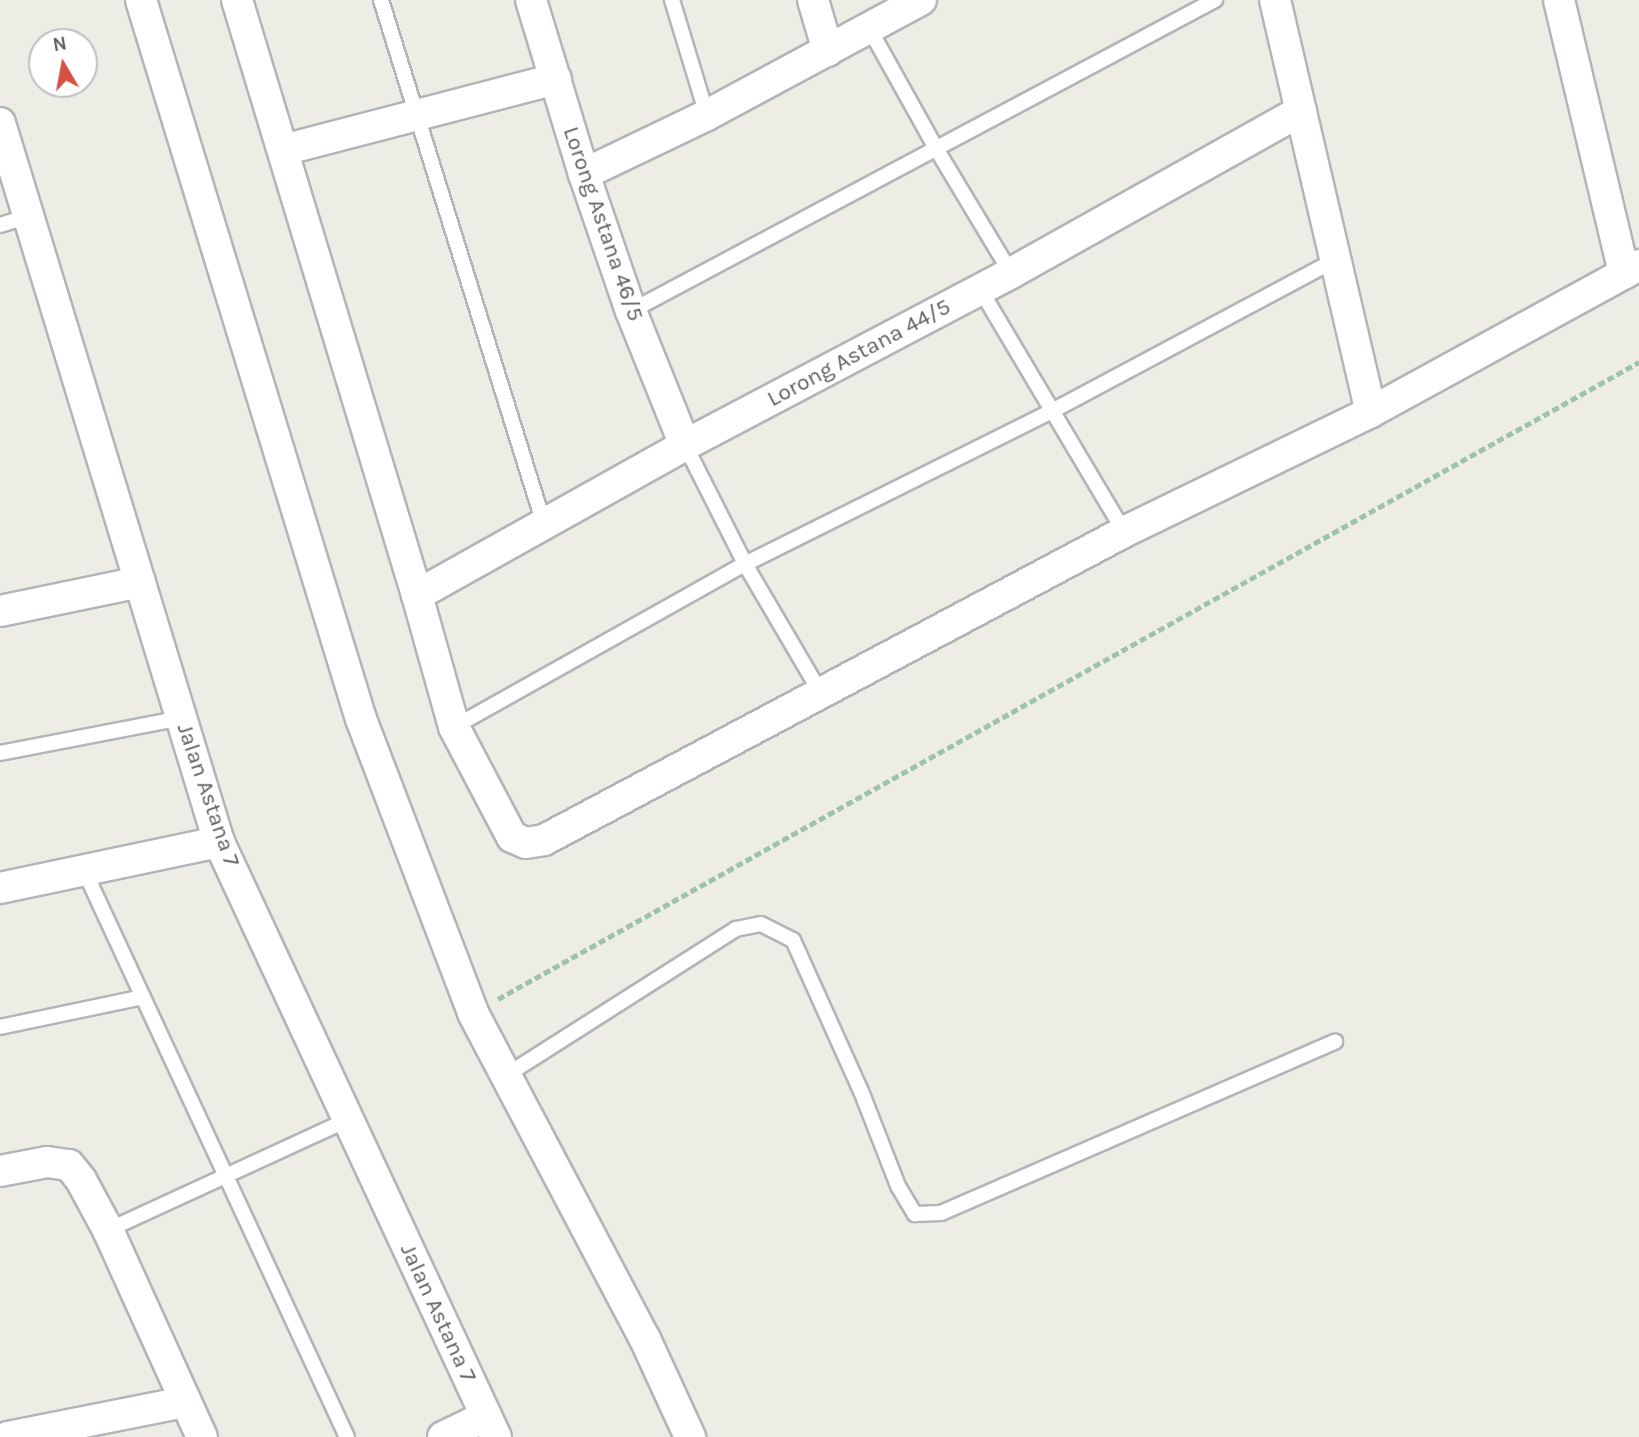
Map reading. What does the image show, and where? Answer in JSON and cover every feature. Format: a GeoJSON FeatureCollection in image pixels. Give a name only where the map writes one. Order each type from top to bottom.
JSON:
{"type":"FeatureCollection","features":[{"type":"Feature","properties":{"kind":"street"},"geometry":{"type":"LineString","coordinates":[[141,0],[361,719],[472,1013],[645,1339],[690,1437]]}},
{"type":"Feature","properties":{"kind":"street"},"geometry":{"type":"LineString","coordinates":[[237,0],[417,595],[454,727],[512,837],[526,843],[544,840],[1124,532],[1371,412],[1632,269],[1559,0]]}},
{"type":"Feature","properties":{"kind":"street","name":"Lorong Astana 46/5"},"geometry":{"type":"LineString","coordinates":[[531,0],[584,174],[631,311],[685,445]]}},
{"type":"Feature","properties":{"kind":"street"},"geometry":{"type":"LineString","coordinates":[[813,0],[828,51]]}},
{"type":"Feature","properties":{"kind":"street"},"geometry":{"type":"LineString","coordinates":[[584,174],[707,115],[921,0]]}},
{"type":"Feature","properties":{"kind":"street"},"geometry":{"type":"LineString","coordinates":[[1275,0],[1371,412]]}},
{"type":"Feature","properties":{"kind":"street"},"geometry":{"type":"LineString","coordinates":[[283,150],[556,79]]}},
{"type":"Feature","properties":{"kind":"street","name":"Lorong Astana 44/5"},"geometry":{"type":"LineString","coordinates":[[417,595],[685,445],[1011,273],[1301,111]]}},
{"type":"Feature","properties":{"kind":"street","name":"Jalan Astana 7"},"geometry":{"type":"LineString","coordinates":[[0,123],[219,842],[491,1427]]}},
{"type":"Feature","properties":{"kind":"street"},"geometry":{"type":"LineString","coordinates":[[2,605],[140,582]]}},
{"type":"Feature","properties":{"kind":"street"},"geometry":{"type":"LineString","coordinates":[[0,888],[219,842]]}},
{"type":"Feature","properties":{"kind":"street"},"geometry":{"type":"LineString","coordinates":[[0,1171],[47,1162],[69,1165],[81,1180],[107,1230],[202,1437]]}},
{"type":"Feature","properties":{"kind":"street"},"geometry":{"type":"LineString","coordinates":[[8,1437],[185,1402]]}},
{"type":"Feature","properties":{"kind":"street"},"geometry":{"type":"LineString","coordinates":[[443,1437],[491,1427]]}},
{"type":"Feature","properties":{"kind":"lane"},"geometry":{"type":"LineString","coordinates":[[381,0],[544,524]]}},
{"type":"Feature","properties":{"kind":"lane"},"geometry":{"type":"LineString","coordinates":[[672,0],[707,115]]}},
{"type":"Feature","properties":{"kind":"lane"},"geometry":{"type":"LineString","coordinates":[[631,311],[1215,0]]}},
{"type":"Feature","properties":{"kind":"lane"},"geometry":{"type":"LineString","coordinates":[[869,28],[937,150],[1011,273]]}},
{"type":"Feature","properties":{"kind":"lane"},"geometry":{"type":"LineString","coordinates":[[0,225],[30,216]]}},
{"type":"Feature","properties":{"kind":"lane"},"geometry":{"type":"LineString","coordinates":[[454,727],[745,564],[1054,410],[1335,260]]}},
{"type":"Feature","properties":{"kind":"lane"},"geometry":{"type":"LineString","coordinates":[[980,289],[1124,532]]}},
{"type":"Feature","properties":{"kind":"lane"},"geometry":{"type":"LineString","coordinates":[[685,445],[745,564],[820,692]]}},
{"type":"Feature","properties":{"kind":"lane"},"geometry":{"type":"LineString","coordinates":[[0,753],[181,718]]}},
{"type":"Feature","properties":{"kind":"lane"},"geometry":{"type":"LineString","coordinates":[[84,870],[347,1437]]}},
{"type":"Feature","properties":{"kind":"lane"},"geometry":{"type":"LineString","coordinates":[[505,1076],[736,929],[761,924],[793,940],[861,1091],[898,1186],[915,1214],[941,1213],[1335,1042]]}},
{"type":"Feature","properties":{"kind":"lane"},"geometry":{"type":"LineString","coordinates":[[0,1027],[143,997]]}},
{"type":"Feature","properties":{"kind":"lane"},"geometry":{"type":"LineString","coordinates":[[107,1230],[349,1119]]}},
{"type":"Feature","properties":{"kind":"path"},"geometry":{"type":"LineString","coordinates":[[472,1013],[1639,362]]}}]}
